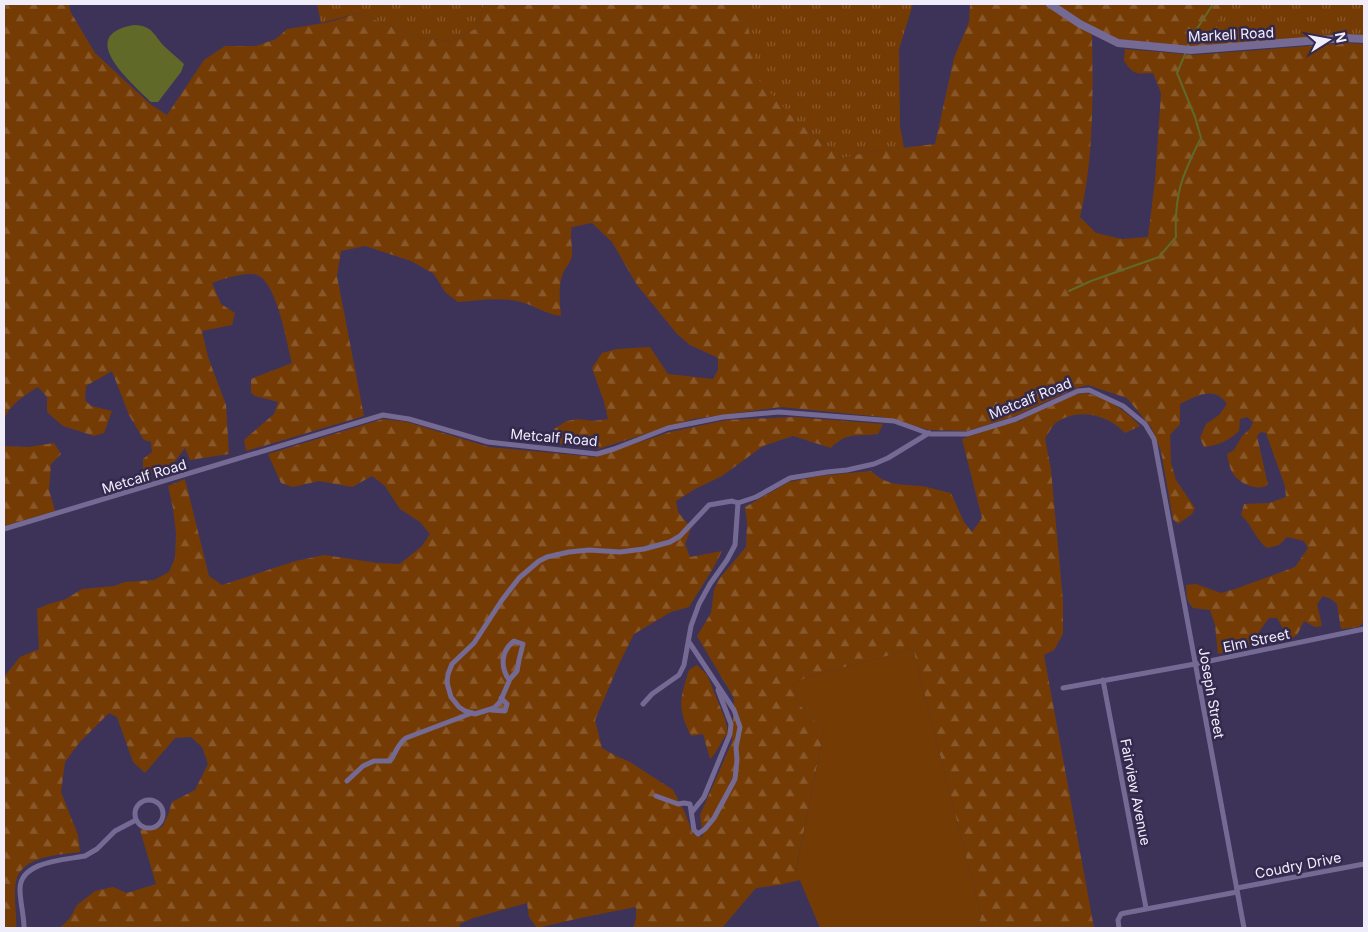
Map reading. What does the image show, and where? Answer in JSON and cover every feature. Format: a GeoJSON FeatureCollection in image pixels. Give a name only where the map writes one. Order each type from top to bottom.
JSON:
{"type":"FeatureCollection","features":[{"type":"Feature","properties":{"kind":"street","name":"Markell Road"},"geometry":{"type":"LineString","coordinates":[[1050,4],[1080,24],[1118,43],[1191,50],[1346,38],[1364,39]]}},
{"type":"Feature","properties":{"kind":"street","name":"Metcalf Road"},"geometry":{"type":"LineString","coordinates":[[4,529],[383,415],[409,419],[488,442],[597,454],[668,428],[723,418],[779,412],[894,421],[929,433],[967,434],[1016,419],[1078,390],[1089,390],[1124,406],[1145,424],[1154,439],[1159,462]]}},
{"type":"Feature","properties":{"kind":"street"},"geometry":{"type":"LineString","coordinates":[[473,713],[459,707],[451,697],[447,683],[448,674],[452,664],[474,642],[502,600],[529,568],[547,557],[569,552],[589,550],[620,552],[644,549],[670,542],[680,536],[709,505],[732,501],[738,503],[756,497],[790,478],[874,464],[888,458],[929,433]]}},
{"type":"Feature","properties":{"kind":"street","name":"Joseph Street"},"geometry":{"type":"LineString","coordinates":[[1159,462],[1244,928]]}},
{"type":"Feature","properties":{"kind":"street"},"geometry":{"type":"LineString","coordinates":[[643,704],[652,694],[679,675],[684,665],[691,626],[699,604],[735,545],[738,503]]}},
{"type":"Feature","properties":{"kind":"street","name":"Elm Street"},"geometry":{"type":"LineString","coordinates":[[1063,688],[1195,664],[1364,629]]}},
{"type":"Feature","properties":{"kind":"street"},"geometry":{"type":"LineString","coordinates":[[491,710],[500,702],[509,680],[518,671],[523,644],[514,641],[506,647],[504,657],[504,672],[509,680]]}},
{"type":"Feature","properties":{"kind":"street"},"geometry":{"type":"LineString","coordinates":[[656,796],[678,804],[690,804],[694,830],[698,834],[714,818],[735,779],[736,747],[740,727],[734,710],[689,642]]}},
{"type":"Feature","properties":{"kind":"street","name":"Fairview Avenue"},"geometry":{"type":"LineString","coordinates":[[1103,680],[1146,908]]}},
{"type":"Feature","properties":{"kind":"street"},"geometry":{"type":"LineString","coordinates":[[692,812],[704,797],[730,734],[731,724],[716,683]]}},
{"type":"Feature","properties":{"kind":"street"},"geometry":{"type":"LineString","coordinates":[[347,781],[363,766],[374,760],[390,761],[395,755],[400,742],[406,738],[473,713],[491,710],[505,711],[507,704],[502,698]]}},
{"type":"Feature","properties":{"kind":"street"},"geometry":{"type":"LineString","coordinates":[[144,800],[151,800],[160,806],[162,812],[160,823],[148,827],[142,826],[136,820],[136,810],[144,800]]}},
{"type":"Feature","properties":{"kind":"street"},"geometry":{"type":"LineString","coordinates":[[24,928],[20,887],[24,874],[37,866],[92,853],[115,832],[136,820]]}},
{"type":"Feature","properties":{"kind":"street","name":"Coudry Drive"},"geometry":{"type":"LineString","coordinates":[[1119,928],[1118,920],[1121,914],[1364,864]]}},
{"type":"Feature","properties":{"kind":"green space"},"geometry":{"type":"Polygon","coordinates":[[[4,4],[69,4],[70,11],[95,53],[150,104],[167,115],[204,60],[225,46],[256,46],[276,39],[287,29],[330,22],[358,13],[419,38],[452,41],[477,28],[484,4],[744,4],[758,79],[797,122],[843,158],[868,152],[935,144],[954,58],[969,22],[970,4],[1044,4],[1092,35],[1090,150],[1085,195],[1080,217],[1096,233],[1122,239],[1148,237],[1155,181],[1161,93],[1153,73],[1136,73],[1127,66],[1124,61],[1125,49],[1194,55],[1347,43],[1364,44],[1364,621],[1359,627],[1341,629],[1337,604],[1323,596],[1317,604],[1322,626],[1315,627],[1304,621],[1297,635],[1289,640],[1277,618],[1269,618],[1260,630],[1258,643],[1218,654],[1215,625],[1210,610],[1193,608],[1187,599],[1186,585],[1196,584],[1221,593],[1235,589],[1295,567],[1308,548],[1304,541],[1287,537],[1279,545],[1267,548],[1241,515],[1244,504],[1269,503],[1286,497],[1285,486],[1266,433],[1261,432],[1257,436],[1268,485],[1253,487],[1247,485],[1238,479],[1231,470],[1227,454],[1234,450],[1242,436],[1250,429],[1253,422],[1247,417],[1240,419],[1239,431],[1231,437],[1219,444],[1204,447],[1200,438],[1206,424],[1219,415],[1227,404],[1216,395],[1198,395],[1180,404],[1180,424],[1170,435],[1171,463],[1176,480],[1195,508],[1192,514],[1178,524],[1173,519],[1161,451],[1151,427],[1127,398],[1088,385],[1076,388],[1015,416],[967,431],[929,430],[882,417],[781,407],[693,419],[598,449],[552,443],[554,429],[567,421],[608,419],[592,368],[602,353],[617,349],[650,347],[668,374],[713,379],[718,370],[718,358],[690,345],[677,334],[637,285],[612,242],[592,223],[572,227],[571,258],[563,273],[560,286],[561,316],[523,302],[510,300],[495,299],[458,302],[445,292],[434,274],[411,261],[365,246],[341,251],[337,276],[364,416],[246,451],[244,440],[274,414],[278,402],[255,396],[251,393],[251,379],[292,363],[280,314],[270,289],[264,280],[257,275],[247,274],[212,283],[221,304],[235,313],[232,325],[202,331],[208,357],[226,405],[229,454],[190,460],[185,448],[175,461],[172,472],[153,474],[143,471],[143,459],[152,452],[151,442],[144,440],[129,415],[112,371],[86,386],[85,400],[91,406],[112,411],[104,433],[94,436],[63,426],[47,412],[47,397],[38,387],[14,404],[4,419],[4,4]]]}},
{"type":"Feature","properties":{"kind":"green space"},"geometry":{"type":"Polygon","coordinates":[[[317,4],[484,4],[477,28],[452,41],[419,38],[358,13],[321,23],[317,4]]]}},
{"type":"Feature","properties":{"kind":"green space"},"geometry":{"type":"Polygon","coordinates":[[[744,4],[913,4],[899,49],[900,126],[904,148],[868,152],[843,158],[797,122],[757,79],[744,4]]]}},
{"type":"Feature","properties":{"kind":"green space"},"geometry":{"type":"Polygon","coordinates":[[[1057,4],[1223,4],[1217,25],[1250,37],[1347,35],[1193,47],[1118,39],[1080,20],[1057,4]]]}},
{"type":"Feature","properties":{"kind":"green space"},"geometry":{"type":"Polygon","coordinates":[[[1199,4],[1364,4],[1364,36],[1250,37],[1195,17],[1199,4]]]}},
{"type":"Feature","properties":{"kind":"green space"},"geometry":{"type":"Polygon","coordinates":[[[1086,393],[1115,405],[1140,426],[1125,433],[1111,422],[1102,418],[1084,414],[1075,415],[1055,423],[1045,438],[1051,470],[1063,601],[1063,634],[1054,650],[1044,655],[1094,928],[977,928],[981,916],[913,649],[808,677],[793,684],[799,704],[824,731],[796,870],[800,880],[756,888],[722,928],[633,928],[636,919],[636,907],[537,928],[529,917],[527,903],[473,918],[460,924],[459,928],[38,928],[61,927],[70,918],[77,905],[95,891],[113,887],[127,893],[156,884],[140,830],[162,827],[172,802],[195,790],[208,764],[202,747],[191,737],[175,738],[145,773],[133,762],[117,717],[109,713],[79,743],[65,762],[61,792],[78,835],[80,852],[34,861],[20,872],[16,881],[15,893],[16,928],[4,928],[4,677],[20,657],[39,649],[37,609],[66,599],[82,589],[114,586],[125,582],[154,580],[169,572],[175,558],[176,533],[168,486],[185,479],[209,576],[222,585],[296,561],[324,555],[378,563],[400,564],[422,546],[430,534],[420,522],[400,509],[385,486],[372,476],[352,487],[319,481],[293,487],[281,483],[268,454],[383,419],[407,422],[489,447],[595,457],[670,432],[727,420],[794,417],[883,424],[878,434],[847,437],[831,448],[793,436],[763,446],[722,476],[676,501],[678,512],[691,528],[685,544],[690,557],[722,551],[689,607],[671,612],[634,634],[595,720],[602,748],[630,762],[673,790],[693,834],[703,837],[700,815],[732,742],[734,698],[697,636],[711,613],[714,590],[719,579],[746,547],[747,522],[745,507],[789,482],[819,476],[871,471],[888,482],[951,493],[964,522],[972,532],[982,518],[962,439],[1020,421],[1073,395],[1086,393]]]}},
{"type":"Feature","properties":{"kind":"green space"},"geometry":{"type":"Polygon","coordinates":[[[54,443],[61,454],[51,464],[49,490],[55,511],[4,526],[4,446],[28,447],[54,443]]]}},
{"type":"Feature","properties":{"kind":"green space"},"geometry":{"type":"Polygon","coordinates":[[[913,649],[981,916],[977,928],[820,928],[796,871],[824,731],[799,704],[793,684],[808,677],[913,649]]]}},
{"type":"Feature","properties":{"kind":"green space"},"geometry":{"type":"Polygon","coordinates":[[[697,665],[707,675],[725,719],[728,733],[710,759],[703,734],[691,736],[681,703],[689,670],[697,665]]]}},
{"type":"Feature","properties":{"kind":"shaded area"},"geometry":{"type":"Polygon","coordinates":[[[134,25],[149,29],[184,64],[181,72],[158,102],[151,102],[121,72],[108,49],[109,39],[117,30],[134,25]]]}},
{"type":"Feature","properties":{"kind":"waterway"},"geometry":{"type":"LineString","coordinates":[[1187,48],[1191,38],[1213,4]]}},
{"type":"Feature","properties":{"kind":"waterway"},"geometry":{"type":"LineString","coordinates":[[1069,291],[1091,281],[1159,257],[1176,237],[1178,197],[1184,175],[1201,138],[1195,117],[1177,73],[1186,52]]}}]}
